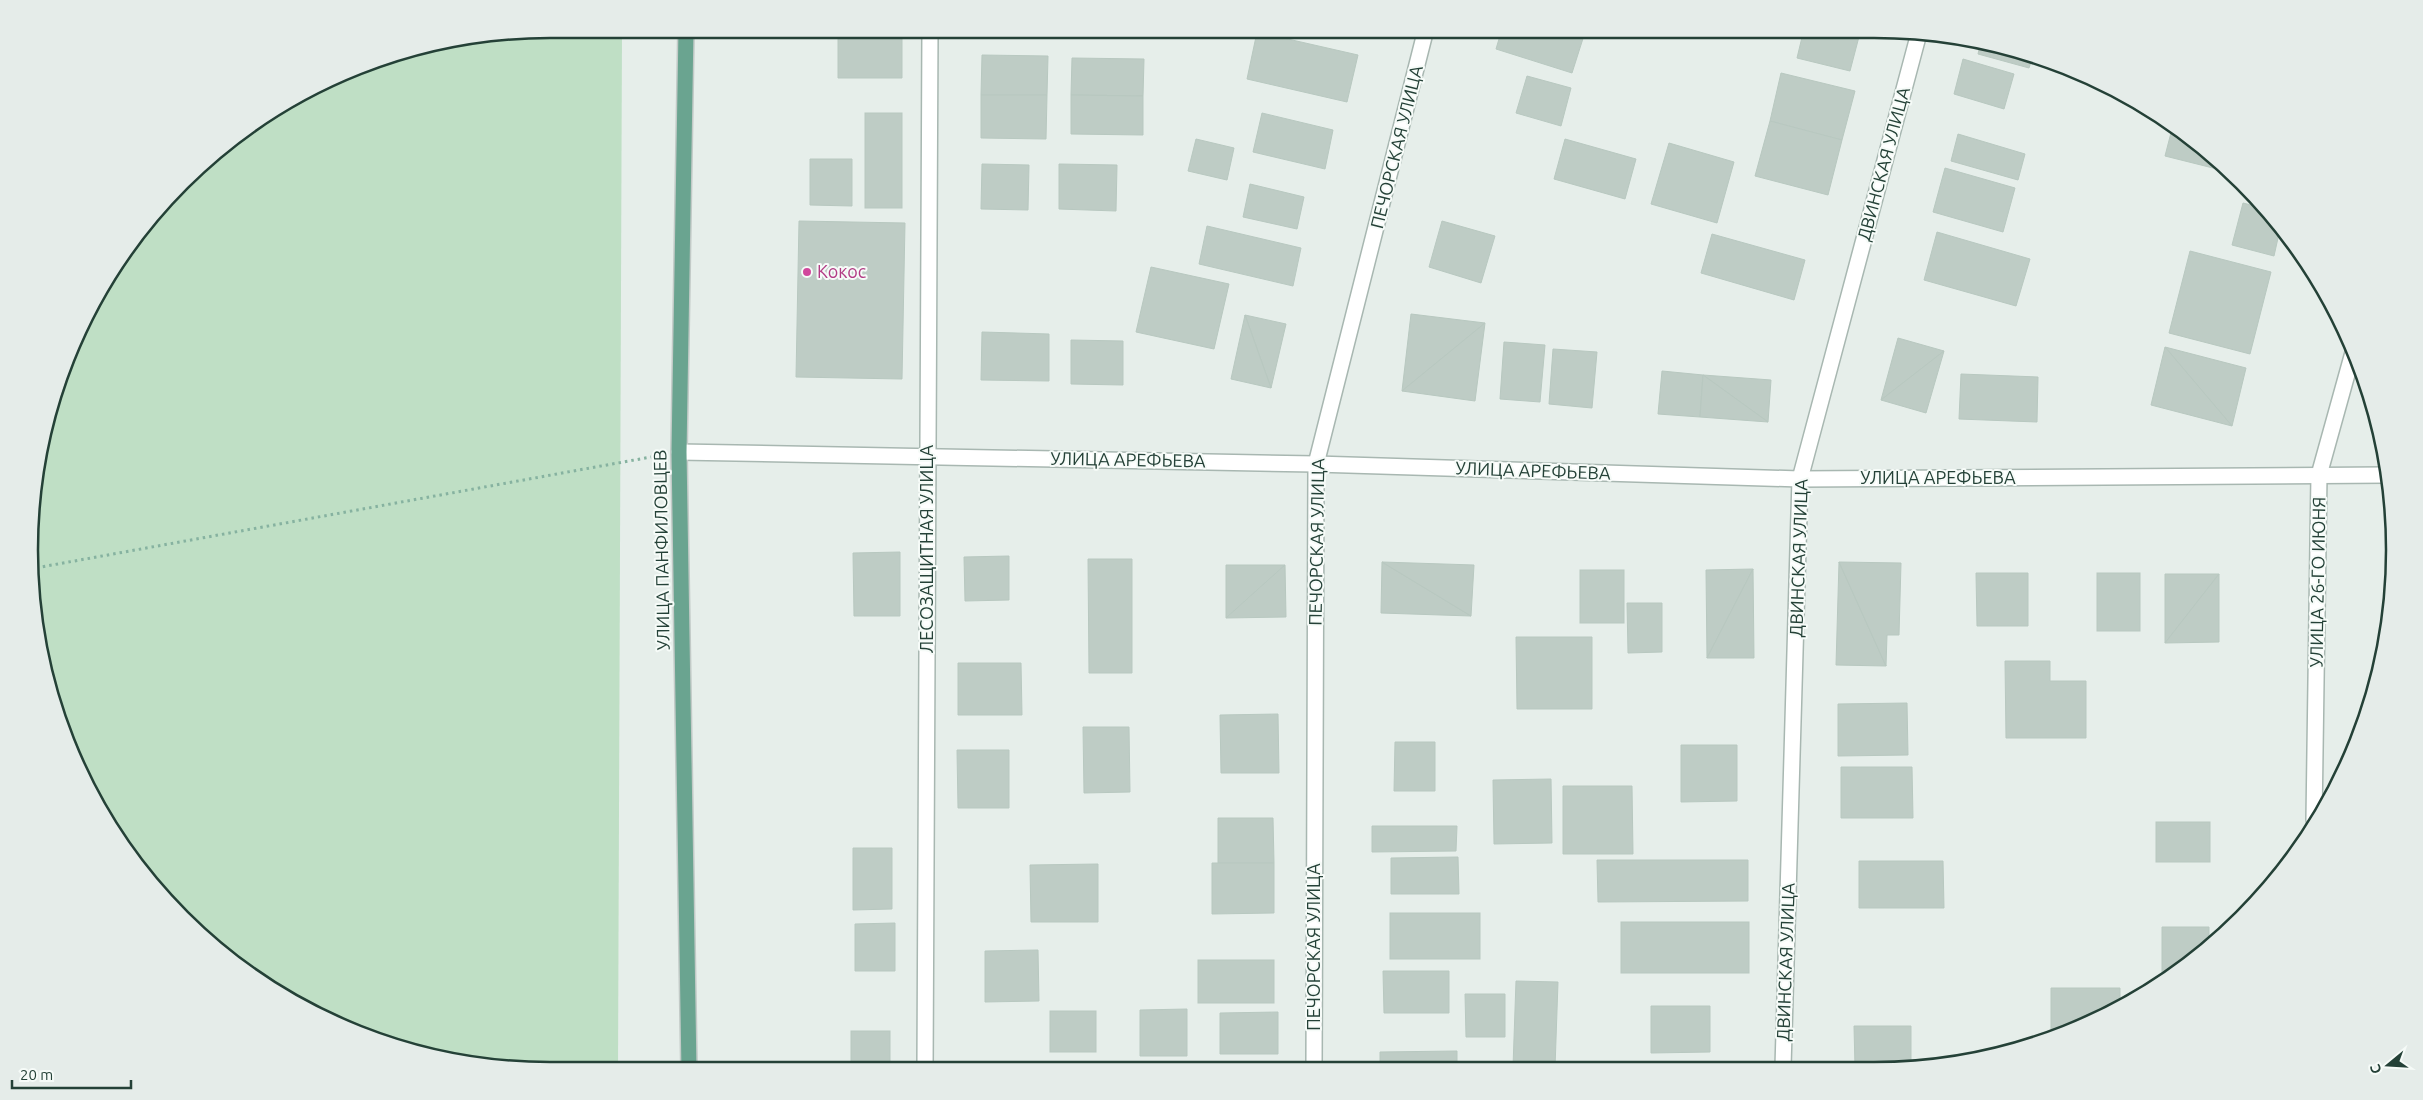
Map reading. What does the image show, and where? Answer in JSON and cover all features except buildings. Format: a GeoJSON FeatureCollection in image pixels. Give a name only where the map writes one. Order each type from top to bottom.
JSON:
{"type":"FeatureCollection","features":[{"type":"Feature","properties":{"kind":"main road","name":"УЛИЦА ПАНФИЛОВЦЕВ"},"geometry":{"type":"LineString","coordinates":[[686,38],[679,452],[688,1062]]}},
{"type":"Feature","properties":{"kind":"street","name":"ЛЕСОЗАЩИТНАЯ УЛИЦА"},"geometry":{"type":"LineString","coordinates":[[925,1062],[930,38]]}},
{"type":"Feature","properties":{"kind":"street","name":"ПЕЧОРСКАЯ УЛИЦА"},"geometry":{"type":"LineString","coordinates":[[1314,1062],[1316,464],[1424,38]]}},
{"type":"Feature","properties":{"kind":"street","name":"ДВИНСКАЯ УЛИЦА"},"geometry":{"type":"LineString","coordinates":[[1783,1062],[1800,479],[1917,40]]}},
{"type":"Feature","properties":{"kind":"street","name":"УЛИЦА 26-ГО ИЮНЯ"},"geometry":{"type":"LineString","coordinates":[[2314,811],[2320,475],[2350,364]]}},
{"type":"Feature","properties":{"kind":"street","name":"УЛИЦА АРЕФЬЕВА"},"geometry":{"type":"LineString","coordinates":[[679,452],[927,455],[1316,464],[1800,479],[2380,476]]}},
{"type":"Feature","properties":{"kind":"path"},"geometry":{"type":"LineString","coordinates":[[39,567],[679,452]]}},
{"type":"Feature","properties":{"kind":"green space"},"geometry":{"type":"Polygon","coordinates":[[[622,38],[618,1062],[516,1061],[450,1053],[385,1035],[354,1023],[323,1010],[265,976],[238,957],[188,912],[143,862],[124,835],[90,777],[77,746],[55,683],[47,650],[39,584],[38,550],[39,516],[47,450],[65,385],[77,354],[90,323],[124,265],[165,212],[212,165],[238,143],[265,124],[323,90],[385,65],[417,55],[450,47],[516,39],[622,38]]]}},
{"type":"Feature","properties":{"kind":"place","name":"Кокос"},"geometry":{"type":"Point","coordinates":[807,272]}}]}
